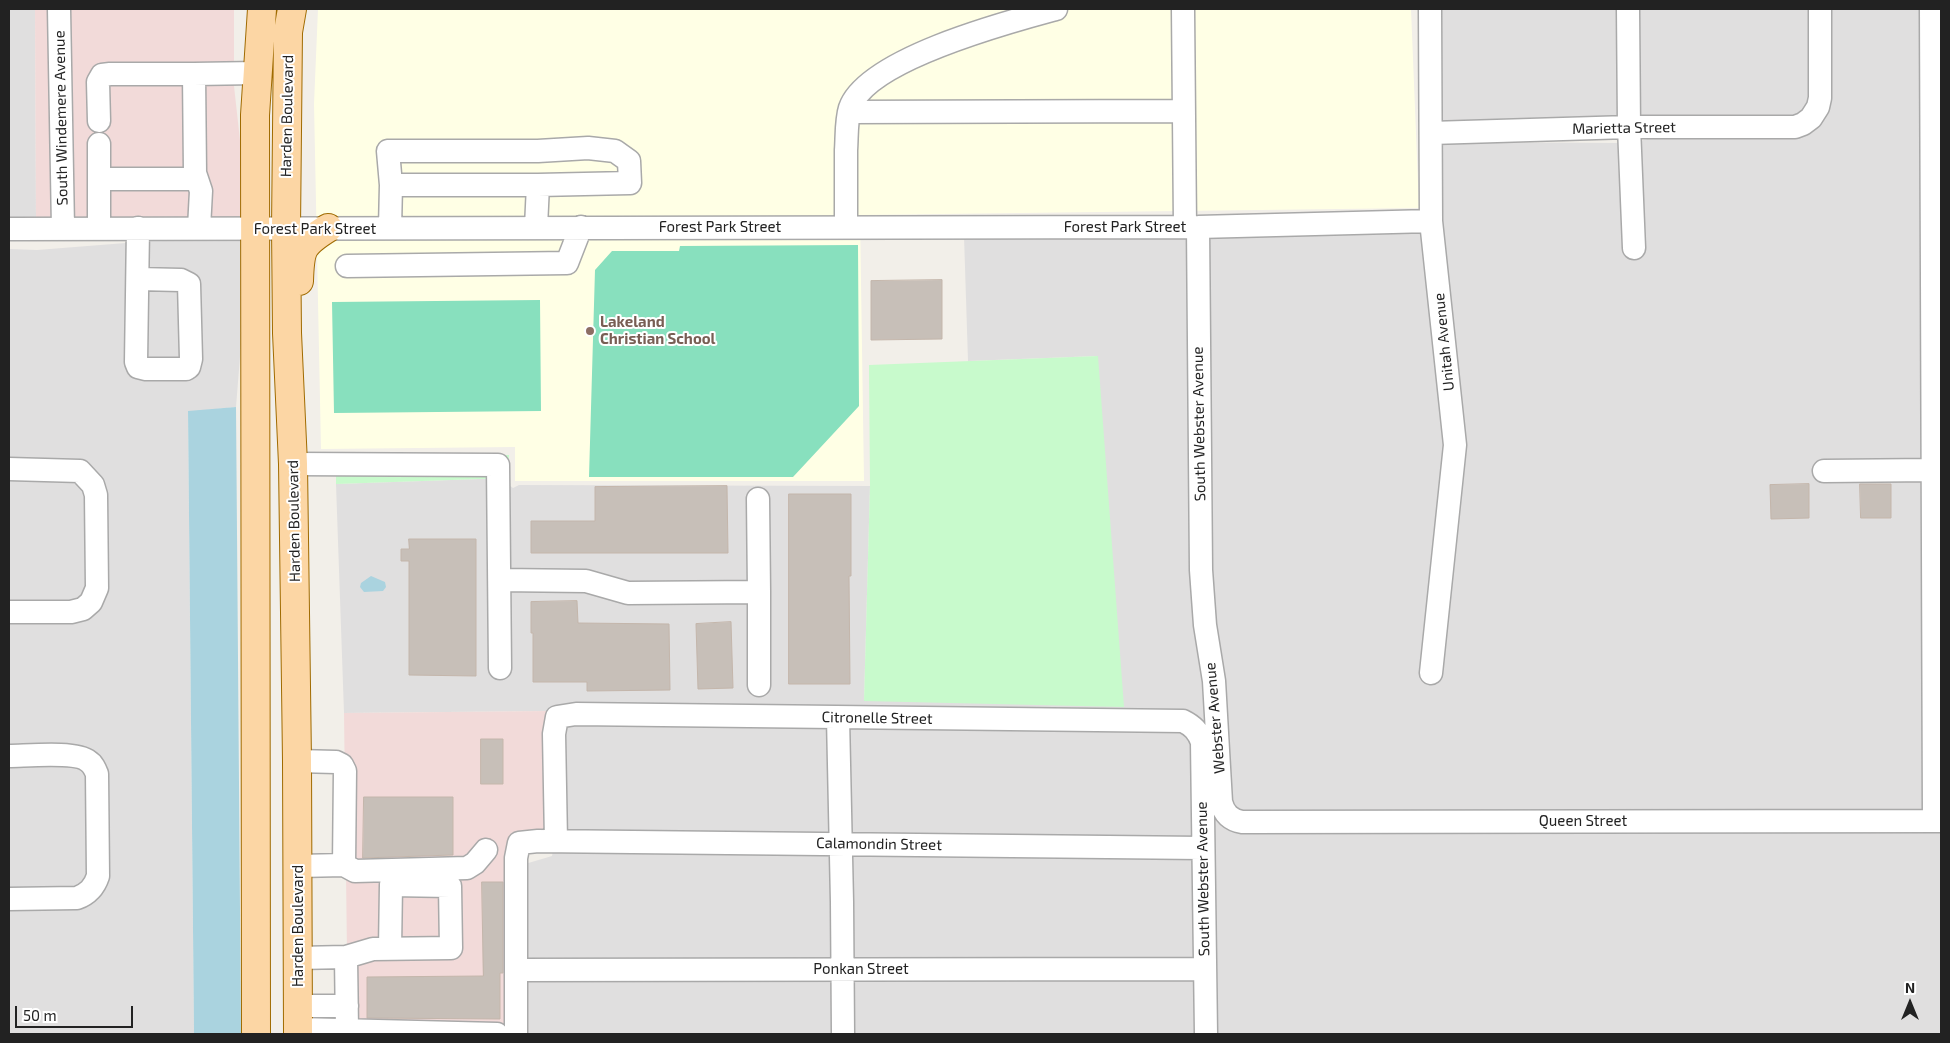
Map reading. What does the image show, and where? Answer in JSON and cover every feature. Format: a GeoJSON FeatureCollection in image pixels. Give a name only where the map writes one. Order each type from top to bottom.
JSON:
{"type":"FeatureCollection","features":[{"type":"Feature","properties":{"kind":"main road","name":"Harden Boulevard"},"geometry":{"type":"LineString","coordinates":[[256,1034],[255,115],[262,9]]}},
{"type":"Feature","properties":{"kind":"main road","name":"Harden Boulevard"},"geometry":{"type":"LineString","coordinates":[[292,9],[288,32],[286,228],[287,333],[293,464],[298,1023]]}},
{"type":"Feature","properties":{"kind":"main road"},"geometry":{"type":"LineString","coordinates":[[287,333],[299,292],[300,260],[305,244],[328,228]]}},
{"type":"Feature","properties":{"kind":"street","name":"South Windemere Avenue"},"geometry":{"type":"LineString","coordinates":[[59,9],[63,228]]}},
{"type":"Feature","properties":{"kind":"street"},"geometry":{"type":"LineString","coordinates":[[846,226],[849,112],[850,107],[869,81],[905,60],[959,38],[1056,9]]}},
{"type":"Feature","properties":{"kind":"street","name":"South Webster Avenue"},"geometry":{"type":"LineString","coordinates":[[1183,9],[1183,111],[1191,226],[1204,620]]}},
{"type":"Feature","properties":{"kind":"street","name":"Unitah Avenue"},"geometry":{"type":"LineString","coordinates":[[1430,9],[1431,221],[1455,446],[1431,673]]}},
{"type":"Feature","properties":{"kind":"street"},"geometry":{"type":"LineString","coordinates":[[1628,9],[1634,248]]}},
{"type":"Feature","properties":{"kind":"street","name":"Marietta Street"},"geometry":{"type":"LineString","coordinates":[[1431,133],[1630,127],[1795,126],[1803,124],[1814,115],[1820,98],[1820,9]]}},
{"type":"Feature","properties":{"kind":"street"},"geometry":{"type":"LineString","coordinates":[[1931,9],[1933,470],[1938,821]]}},
{"type":"Feature","properties":{"kind":"street"},"geometry":{"type":"LineString","coordinates":[[98,120],[98,82],[102,75],[258,73]]}},
{"type":"Feature","properties":{"kind":"street"},"geometry":{"type":"LineString","coordinates":[[194,74],[196,174],[200,191],[199,228]]}},
{"type":"Feature","properties":{"kind":"street"},"geometry":{"type":"LineString","coordinates":[[849,112],[1183,111]]}},
{"type":"Feature","properties":{"kind":"street"},"geometry":{"type":"LineString","coordinates":[[99,144],[99,228]]}},
{"type":"Feature","properties":{"kind":"street"},"geometry":{"type":"LineString","coordinates":[[390,228],[391,186],[388,151],[588,148],[614,151],[629,161],[630,183],[391,186]]}},
{"type":"Feature","properties":{"kind":"street"},"geometry":{"type":"LineString","coordinates":[[99,180],[197,180]]}},
{"type":"Feature","properties":{"kind":"street"},"geometry":{"type":"LineString","coordinates":[[536,228],[538,185]]}},
{"type":"Feature","properties":{"kind":"street","name":"Forest Park Street"},"geometry":{"type":"LineString","coordinates":[[9,229],[1191,226],[1431,221]]}},
{"type":"Feature","properties":{"kind":"street"},"geometry":{"type":"LineString","coordinates":[[138,228],[138,279]]}},
{"type":"Feature","properties":{"kind":"street"},"geometry":{"type":"LineString","coordinates":[[437,228],[437,265]]}},
{"type":"Feature","properties":{"kind":"street"},"geometry":{"type":"LineString","coordinates":[[347,266],[567,263],[581,228]]}},
{"type":"Feature","properties":{"kind":"street"},"geometry":{"type":"LineString","coordinates":[[293,464],[498,465],[500,668]]}},
{"type":"Feature","properties":{"kind":"street"},"geometry":{"type":"LineString","coordinates":[[9,469],[71,469],[80,471],[93,484],[96,495],[97,588],[91,602],[82,609],[70,612],[9,612]]}},
{"type":"Feature","properties":{"kind":"street"},"geometry":{"type":"LineString","coordinates":[[1824,471],[1933,470]]}},
{"type":"Feature","properties":{"kind":"street"},"geometry":{"type":"LineString","coordinates":[[758,499],[759,685]]}},
{"type":"Feature","properties":{"kind":"street"},"geometry":{"type":"LineString","coordinates":[[500,580],[586,581],[628,593],[759,592]]}},
{"type":"Feature","properties":{"kind":"street","name":"Webster Avenue"},"geometry":{"type":"LineString","coordinates":[[1204,620],[1214,681],[1221,802],[1227,815]]}},
{"type":"Feature","properties":{"kind":"street","name":"Citronelle Street"},"geometry":{"type":"LineString","coordinates":[[556,841],[554,734],[557,717],[560,716],[576,714],[1174,720],[1183,721],[1192,726]]}},
{"type":"Feature","properties":{"kind":"street"},"geometry":{"type":"LineString","coordinates":[[838,718],[843,1034]]}},
{"type":"Feature","properties":{"kind":"street","name":"South Webster Avenue"},"geometry":{"type":"LineString","coordinates":[[1192,726],[1199,733],[1202,742],[1206,1034]]}},
{"type":"Feature","properties":{"kind":"street"},"geometry":{"type":"LineString","coordinates":[[9,756],[70,756],[87,760],[95,768],[97,774],[98,867],[95,886],[85,895],[77,898],[9,898]]}},
{"type":"Feature","properties":{"kind":"street"},"geometry":{"type":"LineString","coordinates":[[297,761],[336,762],[342,765],[345,771],[344,865]]}},
{"type":"Feature","properties":{"kind":"street","name":"Queen Street"},"geometry":{"type":"LineString","coordinates":[[1227,815],[1233,820],[1242,822],[1938,821]]}},
{"type":"Feature","properties":{"kind":"street","name":"Calamondin Street"},"geometry":{"type":"LineString","coordinates":[[516,970],[516,858],[519,843],[556,841],[1202,848]]}},
{"type":"Feature","properties":{"kind":"street"},"geometry":{"type":"LineString","coordinates":[[298,866],[344,865],[355,871],[467,868],[475,863],[486,850]]}},
{"type":"Feature","properties":{"kind":"street"},"geometry":{"type":"LineString","coordinates":[[298,958],[346,957],[373,949],[390,949]]}},
{"type":"Feature","properties":{"kind":"street"},"geometry":{"type":"LineString","coordinates":[[346,957],[347,1030]]}},
{"type":"Feature","properties":{"kind":"street","name":"Ponkan Street"},"geometry":{"type":"LineString","coordinates":[[516,970],[1205,969]]}},
{"type":"Feature","properties":{"kind":"street"},"geometry":{"type":"LineString","coordinates":[[516,970],[516,1034]]}},
{"type":"Feature","properties":{"kind":"street"},"geometry":{"type":"LineString","coordinates":[[298,1023],[347,1006]]}},
{"type":"Feature","properties":{"kind":"street"},"geometry":{"type":"LineString","coordinates":[[298,1023],[347,1030],[496,1034]]}},
{"type":"Feature","properties":{"kind":"shaded area"},"geometry":{"type":"Polygon","coordinates":[[[9,9],[35,9],[36,219],[9,219],[9,9]]]}},
{"type":"Feature","properties":{"kind":"shaded area"},"geometry":{"type":"Polygon","coordinates":[[[35,9],[50,9],[55,219],[36,219],[35,9]]]}},
{"type":"Feature","properties":{"kind":"shaded area"},"geometry":{"type":"Polygon","coordinates":[[[67,9],[234,9],[234,86],[247,203],[247,220],[71,219],[67,9]]]}},
{"type":"Feature","properties":{"kind":"shaded area","name":"Lakeland Christian School"},"geometry":{"type":"Polygon","coordinates":[[[318,9],[1411,9],[1419,208],[860,215],[864,481],[515,481],[515,447],[321,449],[314,104],[318,9]]]}},
{"type":"Feature","properties":{"kind":"shaded area"},"geometry":{"type":"Polygon","coordinates":[[[1438,9],[1620,9],[1621,116],[1439,124],[1438,9]]]}},
{"type":"Feature","properties":{"kind":"shaded area"},"geometry":{"type":"Polygon","coordinates":[[[1636,9],[1812,9],[1812,97],[1800,116],[1638,123],[1636,9]]]}},
{"type":"Feature","properties":{"kind":"shaded area"},"geometry":{"type":"Polygon","coordinates":[[[1829,9],[1923,9],[1926,812],[1243,813],[1233,808],[1213,624],[1206,236],[1423,231],[1447,445],[1422,681],[1438,683],[1464,446],[1439,221],[1439,142],[1624,143],[1626,257],[1642,257],[1640,141],[1651,138],[1805,133],[1829,9]]]}},
{"type":"Feature","properties":{"kind":"shaded area"},"geometry":{"type":"Polygon","coordinates":[[[964,236],[1190,236],[1206,682],[1215,811],[1941,831],[1941,1034],[1214,1034],[1203,722],[1193,713],[551,711],[344,713],[336,484],[508,478],[509,485],[513,488],[519,485],[870,486],[864,701],[1098,356],[968,361],[964,236]]]}},
{"type":"Feature","properties":{"kind":"shaded area"},"geometry":{"type":"Polygon","coordinates":[[[189,238],[247,238],[247,269],[236,407],[188,412],[194,1034],[9,1034],[9,249],[37,250],[189,238]]]}},
{"type":"Feature","properties":{"kind":"shaded area"},"geometry":{"type":"Polygon","coordinates":[[[551,711],[547,832],[519,834],[508,1034],[348,1034],[344,713],[551,711]]]}},
{"type":"Feature","properties":{"kind":"shaded area"},"geometry":{"type":"Polygon","coordinates":[[[565,725],[830,727],[833,835],[563,832],[562,758],[565,725]]]}},
{"type":"Feature","properties":{"kind":"shaded area"},"geometry":{"type":"Polygon","coordinates":[[[846,727],[1174,729],[1192,738],[1194,839],[849,835],[846,727]]]}},
{"type":"Feature","properties":{"kind":"shaded area"},"geometry":{"type":"Polygon","coordinates":[[[553,850],[833,853],[834,961],[525,961],[525,864],[552,856],[553,850]]]}},
{"type":"Feature","properties":{"kind":"shaded area"},"geometry":{"type":"Polygon","coordinates":[[[849,853],[1194,857],[1196,960],[851,961],[849,853]]]}},
{"type":"Feature","properties":{"kind":"shaded area"},"geometry":{"type":"Polygon","coordinates":[[[1197,978],[1197,1034],[851,1034],[851,979],[1197,978]]]}},
{"type":"Feature","properties":{"kind":"shaded area"},"geometry":{"type":"Polygon","coordinates":[[[524,979],[835,979],[835,1034],[524,1034],[524,979]]]}},
{"type":"Feature","properties":{"kind":"green space"},"geometry":{"type":"Polygon","coordinates":[[[858,245],[859,406],[793,477],[589,477],[595,270],[612,251],[679,251],[680,246],[858,245]]]}},
{"type":"Feature","properties":{"kind":"green space"},"geometry":{"type":"Polygon","coordinates":[[[540,300],[541,411],[334,413],[332,302],[540,300]]]}},
{"type":"Feature","properties":{"kind":"green space"},"geometry":{"type":"Polygon","coordinates":[[[1098,356],[1124,707],[864,701],[870,486],[869,365],[1098,356]]]}},
{"type":"Feature","properties":{"kind":"green space"},"geometry":{"type":"Polygon","coordinates":[[[509,455],[508,478],[336,484],[336,457],[509,455]]]}},
{"type":"Feature","properties":{"kind":"water"},"geometry":{"type":"Polygon","coordinates":[[[236,407],[241,1034],[194,1034],[188,411],[236,407]]]}},
{"type":"Feature","properties":{"kind":"water"},"geometry":{"type":"Polygon","coordinates":[[[371,576],[385,582],[386,587],[383,591],[364,592],[360,587],[361,583],[371,576]]]}},
{"type":"Feature","properties":{"kind":"building"},"geometry":{"type":"Polygon","coordinates":[[[942,280],[942,339],[871,340],[871,281],[942,280]]]}},
{"type":"Feature","properties":{"kind":"building"},"geometry":{"type":"Polygon","coordinates":[[[1809,484],[1809,518],[1771,519],[1770,485],[1809,484]]]}},
{"type":"Feature","properties":{"kind":"building"},"geometry":{"type":"Polygon","coordinates":[[[1860,484],[1891,484],[1891,518],[1861,518],[1860,484]]]}},
{"type":"Feature","properties":{"kind":"building"},"geometry":{"type":"Polygon","coordinates":[[[727,486],[728,553],[531,553],[531,521],[595,521],[595,487],[727,486]]]}},
{"type":"Feature","properties":{"kind":"building"},"geometry":{"type":"Polygon","coordinates":[[[789,494],[851,494],[851,576],[849,576],[850,684],[789,684],[789,494]]]}},
{"type":"Feature","properties":{"kind":"building"},"geometry":{"type":"Polygon","coordinates":[[[409,539],[476,539],[476,676],[409,675],[409,561],[401,561],[401,549],[409,549],[409,539]]]}},
{"type":"Feature","properties":{"kind":"building"},"geometry":{"type":"Polygon","coordinates":[[[577,601],[578,623],[669,624],[670,690],[587,691],[587,682],[533,682],[531,602],[577,601]]]}},
{"type":"Feature","properties":{"kind":"building"},"geometry":{"type":"Polygon","coordinates":[[[731,622],[733,688],[698,689],[696,624],[731,622]]]}},
{"type":"Feature","properties":{"kind":"building"},"geometry":{"type":"Polygon","coordinates":[[[481,739],[503,739],[503,784],[481,784],[481,739]]]}},
{"type":"Feature","properties":{"kind":"building"},"geometry":{"type":"Polygon","coordinates":[[[364,797],[453,797],[453,855],[363,858],[364,797]]]}},
{"type":"Feature","properties":{"kind":"building"},"geometry":{"type":"Polygon","coordinates":[[[482,882],[503,882],[503,973],[500,973],[500,1019],[367,1018],[367,977],[483,976],[482,882]]]}},
{"type":"Feature","properties":{"kind":"place","name":"Lakeland Christian School"},"geometry":{"type":"Point","coordinates":[590,331]}}]}
